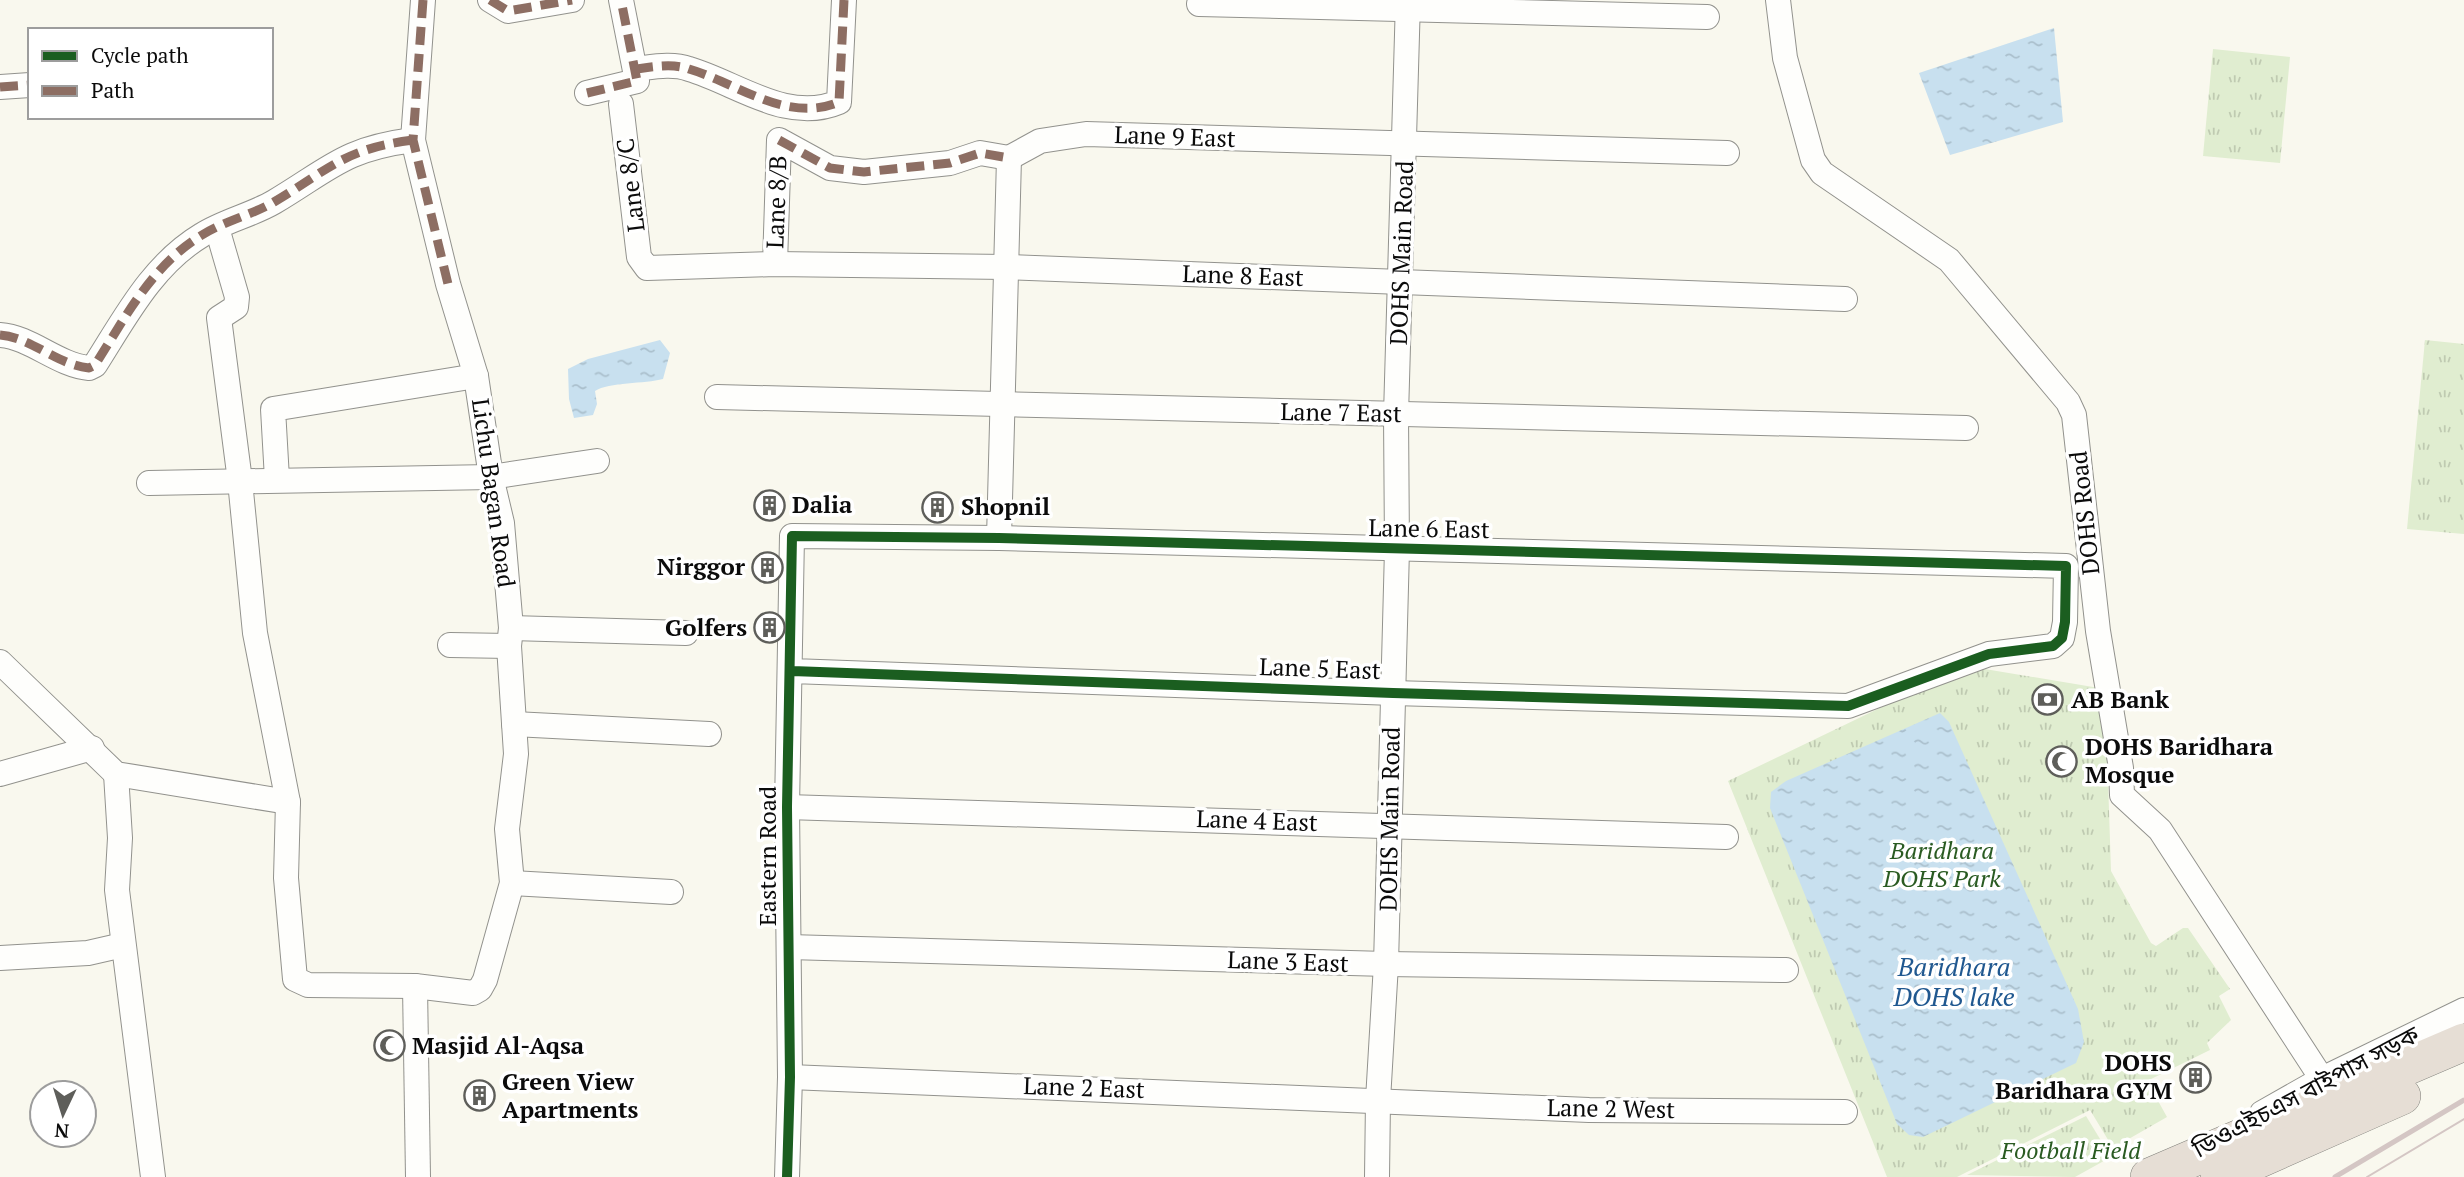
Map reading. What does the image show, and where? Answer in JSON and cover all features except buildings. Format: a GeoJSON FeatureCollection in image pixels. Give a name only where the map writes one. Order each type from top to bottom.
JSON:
{"type":"FeatureCollection","features":[{"type":"Feature","properties":{"kind":"highway"},"geometry":{"type":"LineString","coordinates":[[2149,1177],[2464,1042]]}},
{"type":"Feature","properties":{"kind":"highway"},"geometry":{"type":"LineString","coordinates":[[2219,1177],[2464,1069]]}},
{"type":"Feature","properties":{"kind":"street","name":"Lichu Bagan Road"},"geometry":{"type":"LineString","coordinates":[[415,986],[466,993],[480,989],[512,883],[506,829],[516,754],[502,523],[491,477],[476,376],[448,284],[413,140],[423,0]]}},
{"type":"Feature","properties":{"kind":"street"},"geometry":{"type":"LineString","coordinates":[[502,4],[572,0]]}},
{"type":"Feature","properties":{"kind":"street"},"geometry":{"type":"LineString","coordinates":[[587,93],[637,81],[621,0]]}},
{"type":"Feature","properties":{"kind":"street"},"geometry":{"type":"LineString","coordinates":[[635,69],[671,66],[688,68],[775,105],[826,108],[839,102],[844,0]]}},
{"type":"Feature","properties":{"kind":"street","name":"DOHS Road"},"geometry":{"type":"LineString","coordinates":[[1778,0],[1785,58],[1813,160],[1822,173],[1949,260],[2068,402],[2074,415],[2098,631],[2121,768],[2122,795],[2160,830],[2322,1079]]}},
{"type":"Feature","properties":{"kind":"street"},"geometry":{"type":"LineString","coordinates":[[1199,4],[1408,5],[1707,17]]}},
{"type":"Feature","properties":{"kind":"street","name":"DOHS Main Road"},"geometry":{"type":"LineString","coordinates":[[1377,1177],[1390,825],[1397,549],[1396,415],[1402,282],[1408,5]]}},
{"type":"Feature","properties":{"kind":"street"},"geometry":{"type":"LineString","coordinates":[[0,87],[28,85]]}},
{"type":"Feature","properties":{"kind":"street","name":"Lane 8/C"},"geometry":{"type":"LineString","coordinates":[[621,104],[642,265]]}},
{"type":"Feature","properties":{"kind":"street","name":"Lane 9 East"},"geometry":{"type":"LineString","coordinates":[[1009,158],[1040,141],[1086,134],[1727,153]]}},
{"type":"Feature","properties":{"kind":"street"},"geometry":{"type":"LineString","coordinates":[[0,335],[12,336],[75,365],[89,368],[95,365],[156,274],[191,242],[262,209],[318,171],[353,153],[413,140]]}},
{"type":"Feature","properties":{"kind":"street","name":"Lane 8/B"},"geometry":{"type":"LineString","coordinates":[[775,264],[779,140],[830,168],[864,172],[950,163],[980,153],[1009,158]]}},
{"type":"Feature","properties":{"kind":"street"},"geometry":{"type":"LineString","coordinates":[[999,538],[1009,158]]}},
{"type":"Feature","properties":{"kind":"street"},"geometry":{"type":"LineString","coordinates":[[217,228],[237,297],[236,306],[219,318],[240,481],[255,632],[288,802],[286,878],[295,979],[308,985],[415,986],[418,1177]]}},
{"type":"Feature","properties":{"kind":"street","name":"Lane 8 East"},"geometry":{"type":"LineString","coordinates":[[642,265],[647,268],[775,264],[1006,267],[1845,299]]}},
{"type":"Feature","properties":{"kind":"street"},"geometry":{"type":"LineString","coordinates":[[277,479],[273,409],[476,376]]}},
{"type":"Feature","properties":{"kind":"street","name":"Lane 7 East"},"geometry":{"type":"LineString","coordinates":[[717,397],[1966,428]]}},
{"type":"Feature","properties":{"kind":"street"},"geometry":{"type":"LineString","coordinates":[[149,483],[491,477],[597,461]]}},
{"type":"Feature","properties":{"kind":"street","name":"Lane 6 East"},"geometry":{"type":"LineString","coordinates":[[792,536],[999,538],[2066,566],[2065,622],[2062,638],[2053,646],[1989,654],[1848,706]]}},
{"type":"Feature","properties":{"kind":"street","name":"Eastern Road"},"geometry":{"type":"LineString","coordinates":[[787,1177],[790,1077],[787,807],[792,671],[792,536]]}},
{"type":"Feature","properties":{"kind":"street"},"geometry":{"type":"LineString","coordinates":[[450,645],[510,637],[686,633]]}},
{"type":"Feature","properties":{"kind":"street"},"geometry":{"type":"LineString","coordinates":[[0,662],[116,774],[288,802]]}},
{"type":"Feature","properties":{"kind":"street","name":"Lane 5 East"},"geometry":{"type":"LineString","coordinates":[[792,671],[1848,706]]}},
{"type":"Feature","properties":{"kind":"street"},"geometry":{"type":"LineString","coordinates":[[514,724],[709,734]]}},
{"type":"Feature","properties":{"kind":"street"},"geometry":{"type":"LineString","coordinates":[[0,774],[92,748]]}},
{"type":"Feature","properties":{"kind":"street"},"geometry":{"type":"LineString","coordinates":[[116,774],[120,838],[117,890],[153,1177]]}},
{"type":"Feature","properties":{"kind":"street","name":"Lane 4 East"},"geometry":{"type":"LineString","coordinates":[[787,807],[1726,837]]}},
{"type":"Feature","properties":{"kind":"street"},"geometry":{"type":"LineString","coordinates":[[512,883],[671,892]]}},
{"type":"Feature","properties":{"kind":"street"},"geometry":{"type":"LineString","coordinates":[[0,958],[88,953],[123,945]]}},
{"type":"Feature","properties":{"kind":"street","name":"Lane 3 East"},"geometry":{"type":"LineString","coordinates":[[789,947],[1386,964],[1786,970]]}},
{"type":"Feature","properties":{"kind":"street","name":"ডিওএইচএস বাইপাস সড়ক"},"geometry":{"type":"LineString","coordinates":[[2149,1177],[2322,1079],[2464,1010]]}},
{"type":"Feature","properties":{"kind":"street","name":"Lane 2 East"},"geometry":{"type":"LineString","coordinates":[[790,1077],[1378,1100]]}},
{"type":"Feature","properties":{"kind":"street","name":"Lane 2 West"},"geometry":{"type":"LineString","coordinates":[[1378,1100],[1589,1110],[1845,1112]]}},
{"type":"Feature","properties":{"kind":"green space"},"geometry":{"type":"Polygon","coordinates":[[[2213,49],[2290,57],[2280,163],[2203,156],[2213,49]]]}},
{"type":"Feature","properties":{"kind":"green space"},"geometry":{"type":"Polygon","coordinates":[[[2425,340],[2464,344],[2464,534],[2407,529],[2425,340]]]}},
{"type":"Feature","properties":{"kind":"green space","name":"Baridhara DOHS Park"},"geometry":{"type":"Polygon","coordinates":[[[1967,666],[2105,689],[2111,871],[2151,943],[2156,946],[2183,928],[2188,928],[2230,989],[2219,996],[2231,1020],[2207,1043],[2210,1050],[2147,1081],[2167,1117],[2113,1148],[2090,1110],[1957,1177],[1887,1177],[1728,781],[1967,666]]]}},
{"type":"Feature","properties":{"kind":"green space","name":"Football Field"},"geometry":{"type":"Polygon","coordinates":[[[2086,1116],[2111,1157],[2075,1177],[1967,1175],[2086,1116]]]}},
{"type":"Feature","properties":{"kind":"water"},"geometry":{"type":"Polygon","coordinates":[[[2054,28],[2063,122],[1950,155],[1919,73],[2054,28]]]}},
{"type":"Feature","properties":{"kind":"water"},"geometry":{"type":"Polygon","coordinates":[[[660,340],[670,353],[663,379],[601,388],[595,391],[597,404],[593,415],[574,418],[569,399],[568,369],[588,359],[660,340]]]}},
{"type":"Feature","properties":{"kind":"water","name":"Baridhara DOHS lake"},"geometry":{"type":"Polygon","coordinates":[[[1940,713],[1949,722],[2078,1009],[2084,1042],[2076,1063],[1923,1137],[1909,1135],[1897,1124],[1770,808],[1771,792],[1786,781],[1940,713]]]}},
{"type":"Feature","properties":{"kind":"tram line"},"geometry":{"type":"LineString","coordinates":[[2367,1177],[2464,1119]]}},
{"type":"Feature","properties":{"kind":"railway"},"geometry":{"type":"LineString","coordinates":[[2335,1177],[2464,1100]]}},
{"type":"Feature","properties":{"kind":"marked path"},"geometry":{"type":"LineString","coordinates":[[423,0],[413,140],[448,284]]}},
{"type":"Feature","properties":{"kind":"marked path"},"geometry":{"type":"LineString","coordinates":[[490,0],[508,11],[572,0]]}},
{"type":"Feature","properties":{"kind":"marked path"},"geometry":{"type":"LineString","coordinates":[[587,93],[637,81],[621,0]]}},
{"type":"Feature","properties":{"kind":"marked path"},"geometry":{"type":"LineString","coordinates":[[635,69],[683,67],[781,105],[820,107],[839,102],[844,0]]}},
{"type":"Feature","properties":{"kind":"marked path"},"geometry":{"type":"LineString","coordinates":[[0,87],[28,85]]}},
{"type":"Feature","properties":{"kind":"marked path"},"geometry":{"type":"LineString","coordinates":[[0,335],[22,341],[66,362],[89,368],[95,365],[154,277],[184,247],[211,230],[274,202],[339,162],[370,149],[413,140]]}},
{"type":"Feature","properties":{"kind":"marked path"},"geometry":{"type":"LineString","coordinates":[[779,140],[830,168],[864,172],[950,163],[980,153],[1009,158]]}},
{"type":"Feature","properties":{"kind":"cycle path"},"geometry":{"type":"LineString","coordinates":[[787,1177],[790,1077],[787,807],[792,536],[999,538],[2066,566],[2065,622],[2062,638],[2053,646],[1989,654],[1848,706],[792,671]]}},
{"type":"Feature","properties":{"kind":"place","name":"Dalia"},"geometry":{"type":"Point","coordinates":[769,505]}},
{"type":"Feature","properties":{"kind":"place","name":"Shopnil"},"geometry":{"type":"Point","coordinates":[938,507]}},
{"type":"Feature","properties":{"kind":"place","name":"Nirggor"},"geometry":{"type":"Point","coordinates":[768,567]}},
{"type":"Feature","properties":{"kind":"place","name":"Golfers"},"geometry":{"type":"Point","coordinates":[770,628]}},
{"type":"Feature","properties":{"kind":"place","name":"AB Bank"},"geometry":{"type":"Point","coordinates":[2048,700]}},
{"type":"Feature","properties":{"kind":"place","name":"DOHS Baridhara Mosque"},"geometry":{"type":"Point","coordinates":[2062,761]}},
{"type":"Feature","properties":{"kind":"place","name":"Masjid Al-Aqsa"},"geometry":{"type":"Point","coordinates":[389,1046]}},
{"type":"Feature","properties":{"kind":"place","name":"DOHS Baridhara GYM"},"geometry":{"type":"Point","coordinates":[2195,1077]}},
{"type":"Feature","properties":{"kind":"place","name":"Green View Apartments"},"geometry":{"type":"Point","coordinates":[479,1096]}}]}
